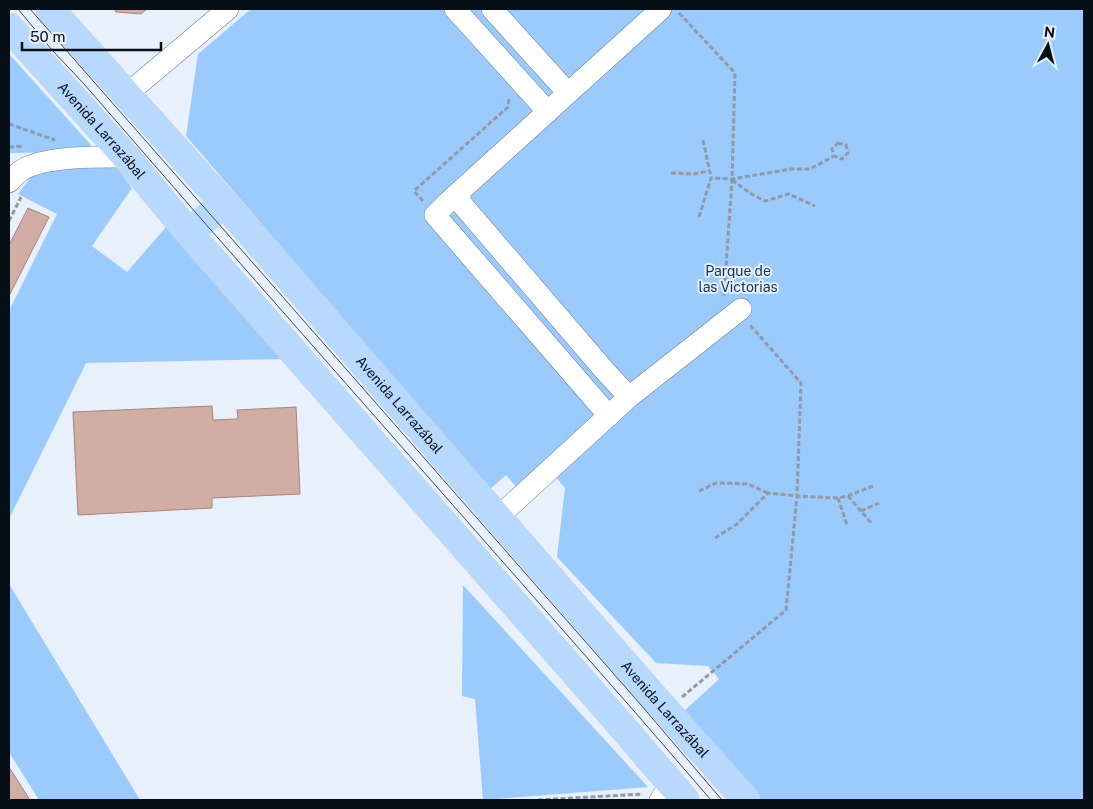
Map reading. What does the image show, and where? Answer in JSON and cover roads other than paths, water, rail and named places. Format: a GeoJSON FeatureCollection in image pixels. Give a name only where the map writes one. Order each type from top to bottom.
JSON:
{"type":"FeatureCollection","features":[{"type":"Feature","properties":{"kind":"main road","name":"Avenida Larrazábal"},"geometry":{"type":"LineString","coordinates":[[50,9],[224,203],[652,696],[746,800]]}},
{"type":"Feature","properties":{"kind":"main road","name":"Avenida Larrazábal"},"geometry":{"type":"LineString","coordinates":[[9,27],[126,157],[189,233],[619,723],[666,794]]}},
{"type":"Feature","properties":{"kind":"main road"},"geometry":{"type":"LineString","coordinates":[[189,233],[224,203]]}},
{"type":"Feature","properties":{"kind":"main road"},"geometry":{"type":"LineString","coordinates":[[619,723],[652,696]]}},
{"type":"Feature","properties":{"kind":"street"},"geometry":{"type":"LineString","coordinates":[[127,94],[228,9]]}},
{"type":"Feature","properties":{"kind":"street"},"geometry":{"type":"LineString","coordinates":[[455,9],[548,112]]}},
{"type":"Feature","properties":{"kind":"street"},"geometry":{"type":"LineString","coordinates":[[492,9],[568,93]]}},
{"type":"Feature","properties":{"kind":"street"},"geometry":{"type":"LineString","coordinates":[[609,416],[435,215],[662,9]]}},
{"type":"Feature","properties":{"kind":"street"},"geometry":{"type":"LineString","coordinates":[[15,189],[19,172],[30,166],[58,160],[126,157]]}},
{"type":"Feature","properties":{"kind":"street"},"geometry":{"type":"LineString","coordinates":[[460,191],[460,202],[629,397]]}},
{"type":"Feature","properties":{"kind":"street"},"geometry":{"type":"LineString","coordinates":[[497,518],[629,397],[722,325],[744,316]]}},
{"type":"Feature","properties":{"kind":"tram line"},"geometry":{"type":"LineString","coordinates":[[18,9],[711,800]]}},
{"type":"Feature","properties":{"kind":"tram line"},"geometry":{"type":"LineString","coordinates":[[30,9],[641,705],[722,800]]}},
{"type":"Feature","properties":{"kind":"park label","name":"Parque de las Victorias"},"geometry":{"type":"Point","coordinates":[738,280]}}]}
